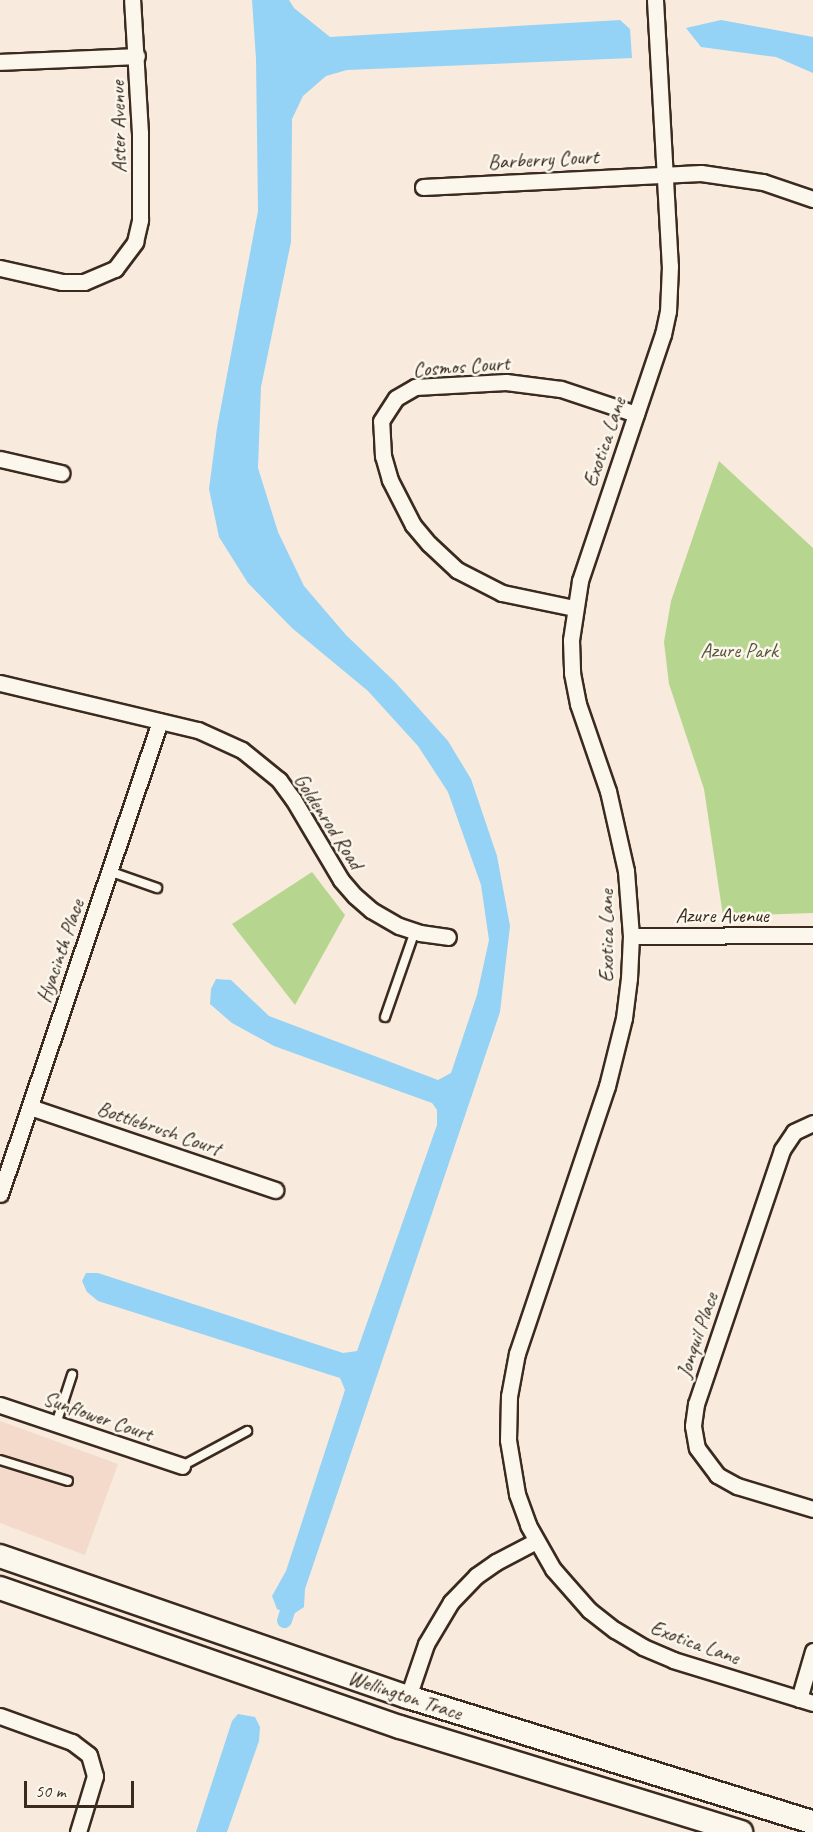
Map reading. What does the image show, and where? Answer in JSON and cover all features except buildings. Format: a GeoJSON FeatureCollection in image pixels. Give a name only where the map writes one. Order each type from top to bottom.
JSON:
{"type":"FeatureCollection","features":[{"type":"Feature","properties":{"kind":"street","name":"Aster Avenue"},"geometry":{"type":"LineString","coordinates":[[0,268],[62,282],[84,282],[115,269],[129,252],[140,220],[137,56],[132,0]]}},
{"type":"Feature","properties":{"kind":"street","name":"Exotica Lane"},"geometry":{"type":"LineString","coordinates":[[655,0],[670,266],[668,311],[580,581],[574,608],[572,673],[584,725],[618,830],[626,871],[631,936],[624,1018],[616,1057],[517,1353],[509,1396],[507,1429],[517,1494],[536,1541],[566,1586],[589,1610],[624,1636],[673,1660],[806,1701]]}},
{"type":"Feature","properties":{"kind":"street"},"geometry":{"type":"LineString","coordinates":[[0,62],[137,56]]}},
{"type":"Feature","properties":{"kind":"street","name":"Barberry Court"},"geometry":{"type":"LineString","coordinates":[[423,187],[665,173],[726,175],[763,182],[813,199]]}},
{"type":"Feature","properties":{"kind":"street","name":"Cosmos Court"},"geometry":{"type":"LineString","coordinates":[[574,608],[502,593],[457,570],[429,544],[400,503],[390,480],[383,456],[381,421],[388,406],[396,398],[415,387],[506,382],[561,389],[636,414]]}},
{"type":"Feature","properties":{"kind":"street"},"geometry":{"type":"LineString","coordinates":[[0,459],[61,473]]}},
{"type":"Feature","properties":{"kind":"street","name":"Goldenrod Road"},"geometry":{"type":"LineString","coordinates":[[0,684],[160,721],[221,738],[261,763],[293,799],[341,880],[355,896],[390,921],[415,931],[448,937]]}},
{"type":"Feature","properties":{"kind":"street","name":"Hyacinth Place"},"geometry":{"type":"LineString","coordinates":[[0,1194],[160,721]]}},
{"type":"Feature","properties":{"kind":"street","name":"Azure Avenue"},"geometry":{"type":"LineString","coordinates":[[631,936],[813,935]]}},
{"type":"Feature","properties":{"kind":"street","name":"Bottlebrush Court"},"geometry":{"type":"LineString","coordinates":[[30,1107],[275,1190]]}},
{"type":"Feature","properties":{"kind":"street","name":"Jonquil Place"},"geometry":{"type":"LineString","coordinates":[[813,1123],[794,1132],[782,1150],[696,1404],[693,1426],[697,1448],[717,1475],[737,1486],[813,1509]]}},
{"type":"Feature","properties":{"kind":"street","name":"Sunflower Court"},"geometry":{"type":"LineString","coordinates":[[0,1405],[182,1466]]}},
{"type":"Feature","properties":{"kind":"street"},"geometry":{"type":"LineString","coordinates":[[408,1697],[426,1644],[451,1602],[483,1571],[536,1541]]}},
{"type":"Feature","properties":{"kind":"street","name":"Wellington Trace"},"geometry":{"type":"LineString","coordinates":[[0,1556],[408,1697],[813,1822]]}},
{"type":"Feature","properties":{"kind":"street","name":"Wellington Trace"},"geometry":{"type":"LineString","coordinates":[[0,1588],[400,1728],[741,1832]]}},
{"type":"Feature","properties":{"kind":"street"},"geometry":{"type":"LineString","coordinates":[[806,1701],[813,1651]]}},
{"type":"Feature","properties":{"kind":"street"},"geometry":{"type":"LineString","coordinates":[[0,1716],[72,1742],[89,1755],[95,1776],[78,1832]]}},
{"type":"Feature","properties":{"kind":"lane"},"geometry":{"type":"LineString","coordinates":[[109,871],[157,888]]}},
{"type":"Feature","properties":{"kind":"lane"},"geometry":{"type":"LineString","coordinates":[[385,1017],[415,931]]}},
{"type":"Feature","properties":{"kind":"lane"},"geometry":{"type":"LineString","coordinates":[[56,1424],[72,1375]]}},
{"type":"Feature","properties":{"kind":"lane"},"geometry":{"type":"LineString","coordinates":[[182,1466],[247,1431]]}},
{"type":"Feature","properties":{"kind":"lane"},"geometry":{"type":"LineString","coordinates":[[0,1460],[68,1481]]}},
{"type":"Feature","properties":{"kind":"shaded area"},"geometry":{"type":"Polygon","coordinates":[[[0,1421],[118,1464],[85,1555],[0,1523],[0,1421]]]}},
{"type":"Feature","properties":{"kind":"green space","name":"Azure Park"},"geometry":{"type":"Polygon","coordinates":[[[719,461],[813,548],[813,913],[723,916],[704,789],[669,684],[664,642],[671,601],[719,461]]]}},
{"type":"Feature","properties":{"kind":"green space"},"geometry":{"type":"Polygon","coordinates":[[[312,872],[345,915],[295,1005],[232,924],[312,872]]]}},
{"type":"Feature","properties":{"kind":"water"},"geometry":{"type":"Polygon","coordinates":[[[252,0],[289,0],[294,8],[330,37],[620,20],[630,29],[632,58],[347,70],[326,76],[303,96],[292,119],[291,242],[261,387],[258,468],[278,532],[304,586],[346,635],[395,682],[448,741],[471,779],[497,856],[510,926],[500,1012],[305,1589],[304,1607],[292,1615],[277,1609],[272,1596],[286,1571],[345,1390],[340,1378],[98,1301],[87,1292],[82,1281],[86,1273],[98,1273],[343,1353],[357,1351],[437,1125],[437,1110],[432,1103],[274,1046],[232,1023],[210,1004],[211,989],[216,979],[231,980],[269,1016],[438,1080],[451,1073],[477,995],[489,940],[481,885],[448,792],[418,746],[368,691],[292,628],[248,583],[219,537],[209,489],[217,428],[258,211],[256,59],[252,0]]]}},
{"type":"Feature","properties":{"kind":"water"},"geometry":{"type":"Polygon","coordinates":[[[721,20],[813,37],[813,73],[776,57],[701,47],[686,28],[721,20]]]}},
{"type":"Feature","properties":{"kind":"water"},"geometry":{"type":"Polygon","coordinates":[[[238,1714],[255,1717],[260,1727],[259,1741],[227,1832],[196,1832],[232,1721],[238,1714]]]}},
{"type":"Feature","properties":{"kind":"waterway"},"geometry":{"type":"LineString","coordinates":[[284,1620],[292,1595]]}}]}
